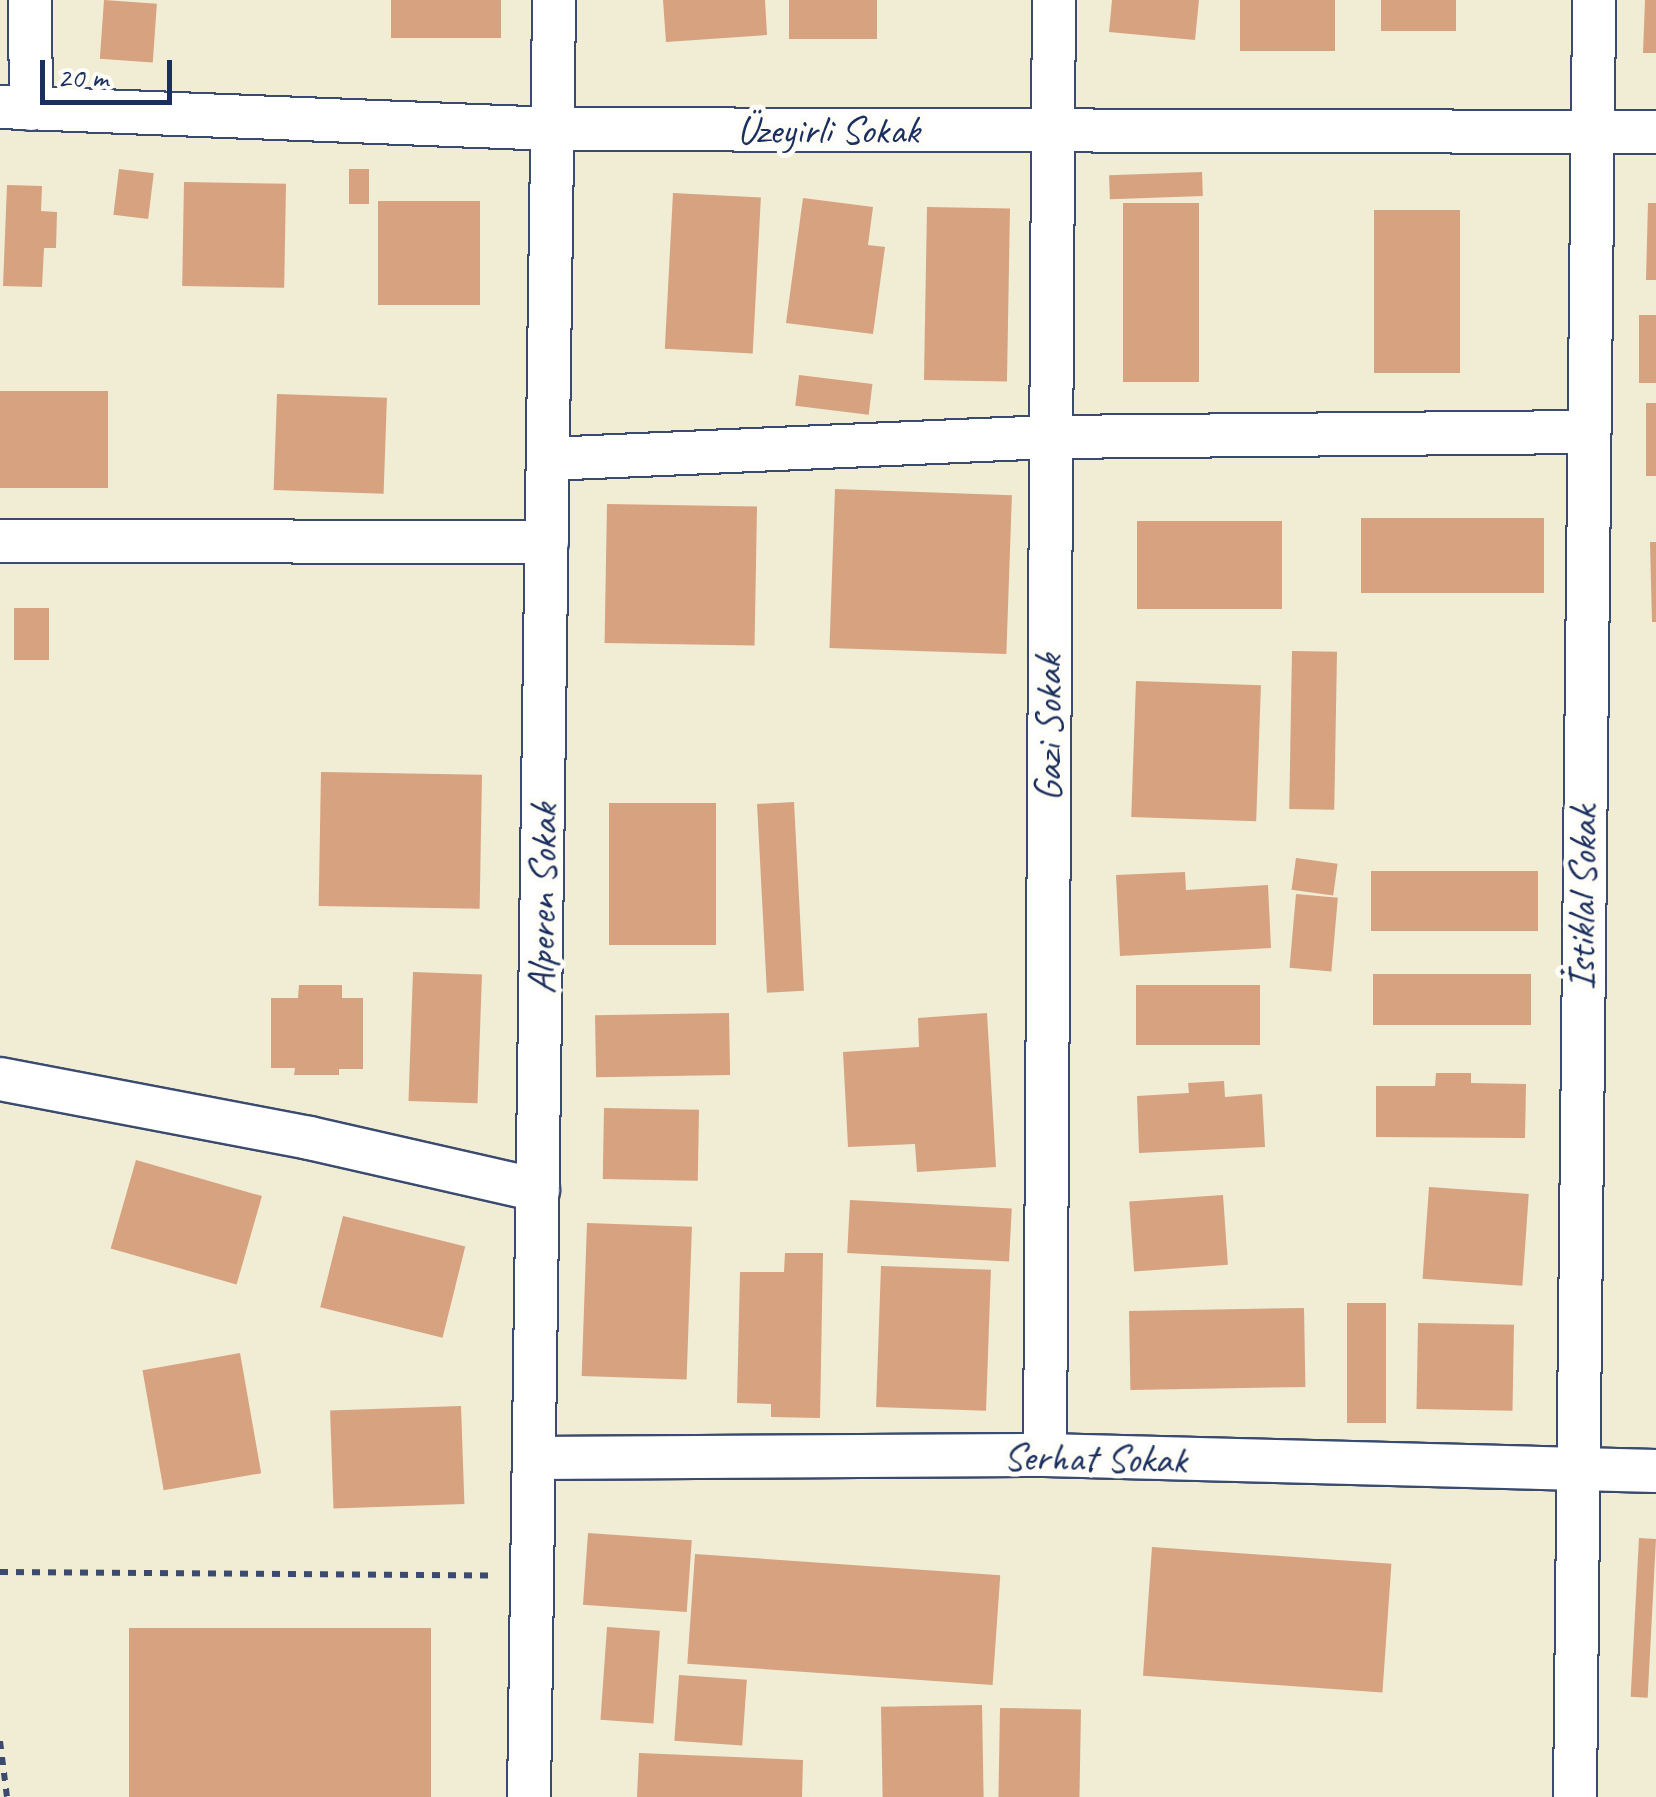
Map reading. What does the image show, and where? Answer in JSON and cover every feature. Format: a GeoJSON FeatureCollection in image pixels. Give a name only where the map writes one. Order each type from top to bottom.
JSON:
{"type":"FeatureCollection","features":[{"type":"Feature","properties":{"kind":"street"},"geometry":{"type":"LineString","coordinates":[[16,108],[30,0]]}},
{"type":"Feature","properties":{"kind":"street","name":"Alperen Sokak"},"geometry":{"type":"LineString","coordinates":[[530,1797],[554,0]]}},
{"type":"Feature","properties":{"kind":"street","name":"Gazi Sokak"},"geometry":{"type":"LineString","coordinates":[[1045,1455],[1050,130],[1054,0]]}},
{"type":"Feature","properties":{"kind":"street","name":"İstiklal Sokak"},"geometry":{"type":"LineString","coordinates":[[1575,1797],[1575,1469],[1594,0]]}},
{"type":"Feature","properties":{"kind":"street","name":"Üzeyirli Sokak"},"geometry":{"type":"LineString","coordinates":[[16,108],[553,129],[1656,132]]}},
{"type":"Feature","properties":{"kind":"street"},"geometry":{"type":"LineString","coordinates":[[548,459],[1049,437],[1588,432]]}},
{"type":"Feature","properties":{"kind":"street"},"geometry":{"type":"LineString","coordinates":[[0,542],[547,542]]}},
{"type":"Feature","properties":{"kind":"street"},"geometry":{"type":"LineString","coordinates":[[0,1079],[309,1138],[538,1190]]}},
{"type":"Feature","properties":{"kind":"street","name":"Serhat Sokak"},"geometry":{"type":"LineString","coordinates":[[534,1458],[1045,1455],[1656,1471]]}},
{"type":"Feature","properties":{"kind":"path"},"geometry":{"type":"LineString","coordinates":[[0,1572],[532,1575]]}},
{"type":"Feature","properties":{"kind":"path"},"geometry":{"type":"LineString","coordinates":[[0,1741],[8,1797]]}},
{"type":"Feature","properties":{"kind":"building"},"geometry":{"type":"Polygon","coordinates":[[[104,0],[157,4],[153,63],[100,59],[104,0]]]}},
{"type":"Feature","properties":{"kind":"building"},"geometry":{"type":"Polygon","coordinates":[[[391,0],[501,0],[501,38],[391,38],[391,0]]]}},
{"type":"Feature","properties":{"kind":"building"},"geometry":{"type":"Polygon","coordinates":[[[663,0],[765,0],[767,35],[666,42],[663,0]]]}},
{"type":"Feature","properties":{"kind":"building"},"geometry":{"type":"Polygon","coordinates":[[[789,0],[877,0],[877,39],[789,39],[789,0]]]}},
{"type":"Feature","properties":{"kind":"building"},"geometry":{"type":"Polygon","coordinates":[[[1112,0],[1199,0],[1195,40],[1109,32],[1112,0]]]}},
{"type":"Feature","properties":{"kind":"building"},"geometry":{"type":"Polygon","coordinates":[[[1240,0],[1335,0],[1335,51],[1240,51],[1240,0]]]}},
{"type":"Feature","properties":{"kind":"building"},"geometry":{"type":"Polygon","coordinates":[[[1381,0],[1456,0],[1456,31],[1381,31],[1381,0]]]}},
{"type":"Feature","properties":{"kind":"building"},"geometry":{"type":"Polygon","coordinates":[[[1645,0],[1656,0],[1656,53],[1643,53],[1645,0]]]}},
{"type":"Feature","properties":{"kind":"building"},"geometry":{"type":"Polygon","coordinates":[[[119,169],[154,173],[148,219],[113,215],[119,169]]]}},
{"type":"Feature","properties":{"kind":"building"},"geometry":{"type":"Polygon","coordinates":[[[349,169],[369,169],[369,204],[349,204],[349,169]]]}},
{"type":"Feature","properties":{"kind":"building"},"geometry":{"type":"Polygon","coordinates":[[[1202,172],[1203,196],[1110,199],[1109,175],[1202,172]]]}},
{"type":"Feature","properties":{"kind":"building"},"geometry":{"type":"Polygon","coordinates":[[[184,182],[286,184],[284,288],[182,286],[184,182]]]}},
{"type":"Feature","properties":{"kind":"building"},"geometry":{"type":"Polygon","coordinates":[[[7,185],[42,186],[41,211],[57,212],[56,248],[44,248],[42,287],[3,286],[7,185]]]}},
{"type":"Feature","properties":{"kind":"building"},"geometry":{"type":"Polygon","coordinates":[[[673,193],[761,198],[753,353],[665,349],[673,193]]]}},
{"type":"Feature","properties":{"kind":"building"},"geometry":{"type":"Polygon","coordinates":[[[803,198],[873,207],[868,245],[885,247],[873,334],[786,323],[803,198]]]}},
{"type":"Feature","properties":{"kind":"building"},"geometry":{"type":"Polygon","coordinates":[[[378,201],[480,201],[480,305],[378,305],[378,201]]]}},
{"type":"Feature","properties":{"kind":"building"},"geometry":{"type":"Polygon","coordinates":[[[1123,203],[1199,203],[1199,382],[1123,382],[1123,203]]]}},
{"type":"Feature","properties":{"kind":"building"},"geometry":{"type":"Polygon","coordinates":[[[1648,203],[1656,203],[1656,280],[1646,280],[1648,203]]]}},
{"type":"Feature","properties":{"kind":"building"},"geometry":{"type":"Polygon","coordinates":[[[927,207],[1010,208],[1007,381],[924,380],[927,207]]]}},
{"type":"Feature","properties":{"kind":"building"},"geometry":{"type":"Polygon","coordinates":[[[1374,210],[1460,210],[1460,373],[1374,373],[1374,210]]]}},
{"type":"Feature","properties":{"kind":"building"},"geometry":{"type":"Polygon","coordinates":[[[1639,315],[1656,315],[1656,383],[1639,383],[1639,315]]]}},
{"type":"Feature","properties":{"kind":"building"},"geometry":{"type":"Polygon","coordinates":[[[799,375],[872,384],[869,415],[795,406],[799,375]]]}},
{"type":"Feature","properties":{"kind":"building"},"geometry":{"type":"Polygon","coordinates":[[[0,391],[108,391],[108,488],[0,488],[0,391]]]}},
{"type":"Feature","properties":{"kind":"building"},"geometry":{"type":"Polygon","coordinates":[[[277,394],[387,398],[384,494],[274,490],[277,394]]]}},
{"type":"Feature","properties":{"kind":"building"},"geometry":{"type":"Polygon","coordinates":[[[1646,403],[1656,403],[1656,476],[1646,476],[1646,403]]]}},
{"type":"Feature","properties":{"kind":"building"},"geometry":{"type":"Polygon","coordinates":[[[835,489],[1012,495],[1006,654],[829,648],[835,489]]]}},
{"type":"Feature","properties":{"kind":"building"},"geometry":{"type":"Polygon","coordinates":[[[607,504],[757,507],[755,646],[605,643],[607,504]]]}},
{"type":"Feature","properties":{"kind":"building"},"geometry":{"type":"Polygon","coordinates":[[[1361,518],[1544,518],[1544,593],[1361,593],[1361,518]]]}},
{"type":"Feature","properties":{"kind":"building"},"geometry":{"type":"Polygon","coordinates":[[[1137,521],[1282,521],[1282,609],[1137,609],[1137,521]]]}},
{"type":"Feature","properties":{"kind":"building"},"geometry":{"type":"Polygon","coordinates":[[[1650,542],[1656,542],[1656,622],[1652,622],[1650,542]]]}},
{"type":"Feature","properties":{"kind":"building"},"geometry":{"type":"Polygon","coordinates":[[[14,608],[49,608],[49,660],[14,660],[14,608]]]}},
{"type":"Feature","properties":{"kind":"building"},"geometry":{"type":"Polygon","coordinates":[[[1292,651],[1337,652],[1334,810],[1289,809],[1292,651]]]}},
{"type":"Feature","properties":{"kind":"building"},"geometry":{"type":"Polygon","coordinates":[[[1136,681],[1261,685],[1256,821],[1131,817],[1136,681]]]}},
{"type":"Feature","properties":{"kind":"building"},"geometry":{"type":"Polygon","coordinates":[[[321,772],[482,775],[480,909],[319,906],[321,772]]]}},
{"type":"Feature","properties":{"kind":"building"},"geometry":{"type":"Polygon","coordinates":[[[794,802],[804,991],[767,993],[757,804],[794,802]]]}},
{"type":"Feature","properties":{"kind":"building"},"geometry":{"type":"Polygon","coordinates":[[[609,803],[716,803],[716,945],[609,945],[609,803]]]}},
{"type":"Feature","properties":{"kind":"building"},"geometry":{"type":"Polygon","coordinates":[[[1296,858],[1338,864],[1333,896],[1292,890],[1296,858]]]}},
{"type":"Feature","properties":{"kind":"building"},"geometry":{"type":"Polygon","coordinates":[[[1371,871],[1538,871],[1538,931],[1371,931],[1371,871]]]}},
{"type":"Feature","properties":{"kind":"building"},"geometry":{"type":"Polygon","coordinates":[[[1185,872],[1186,890],[1268,885],[1271,948],[1120,956],[1116,875],[1185,872]]]}},
{"type":"Feature","properties":{"kind":"building"},"geometry":{"type":"Polygon","coordinates":[[[1296,894],[1338,898],[1331,971],[1290,968],[1296,894]]]}},
{"type":"Feature","properties":{"kind":"building"},"geometry":{"type":"Polygon","coordinates":[[[413,972],[482,974],[477,1103],[408,1101],[413,972]]]}},
{"type":"Feature","properties":{"kind":"building"},"geometry":{"type":"Polygon","coordinates":[[[1373,974],[1531,974],[1531,1025],[1373,1025],[1373,974]]]}},
{"type":"Feature","properties":{"kind":"building"},"geometry":{"type":"Polygon","coordinates":[[[299,985],[342,985],[342,998],[363,998],[363,1069],[339,1069],[339,1075],[294,1075],[295,1068],[271,1068],[271,998],[298,998],[299,985]]]}},
{"type":"Feature","properties":{"kind":"building"},"geometry":{"type":"Polygon","coordinates":[[[1136,985],[1260,985],[1260,1045],[1136,1045],[1136,985]]]}},
{"type":"Feature","properties":{"kind":"building"},"geometry":{"type":"Polygon","coordinates":[[[729,1013],[730,1075],[596,1077],[595,1015],[729,1013]]]}},
{"type":"Feature","properties":{"kind":"building"},"geometry":{"type":"Polygon","coordinates":[[[987,1013],[996,1167],[917,1172],[915,1144],[848,1147],[843,1052],[919,1047],[918,1018],[987,1013]]]}},
{"type":"Feature","properties":{"kind":"building"},"geometry":{"type":"Polygon","coordinates":[[[1436,1073],[1471,1073],[1471,1083],[1526,1084],[1525,1138],[1376,1137],[1376,1086],[1435,1086],[1436,1073]]]}},
{"type":"Feature","properties":{"kind":"building"},"geometry":{"type":"Polygon","coordinates":[[[1224,1081],[1225,1097],[1262,1094],[1265,1147],[1139,1153],[1137,1096],[1189,1093],[1188,1083],[1224,1081]]]}},
{"type":"Feature","properties":{"kind":"building"},"geometry":{"type":"Polygon","coordinates":[[[604,1108],[699,1110],[698,1181],[603,1179],[604,1108]]]}},
{"type":"Feature","properties":{"kind":"building"},"geometry":{"type":"Polygon","coordinates":[[[136,1160],[262,1196],[237,1285],[111,1248],[136,1160]]]}},
{"type":"Feature","properties":{"kind":"building"},"geometry":{"type":"Polygon","coordinates":[[[1429,1187],[1529,1194],[1522,1286],[1423,1279],[1429,1187]]]}},
{"type":"Feature","properties":{"kind":"building"},"geometry":{"type":"Polygon","coordinates":[[[1223,1195],[1228,1265],[1134,1271],[1129,1202],[1223,1195]]]}},
{"type":"Feature","properties":{"kind":"building"},"geometry":{"type":"Polygon","coordinates":[[[850,1200],[1012,1208],[1009,1261],[847,1253],[850,1200]]]}},
{"type":"Feature","properties":{"kind":"building"},"geometry":{"type":"Polygon","coordinates":[[[343,1216],[465,1246],[443,1338],[320,1307],[343,1216]]]}},
{"type":"Feature","properties":{"kind":"building"},"geometry":{"type":"Polygon","coordinates":[[[587,1223],[692,1227],[687,1380],[582,1376],[587,1223]]]}},
{"type":"Feature","properties":{"kind":"building"},"geometry":{"type":"Polygon","coordinates":[[[785,1253],[823,1253],[820,1418],[771,1417],[771,1404],[737,1403],[740,1272],[784,1272],[785,1253]]]}},
{"type":"Feature","properties":{"kind":"building"},"geometry":{"type":"Polygon","coordinates":[[[881,1266],[991,1270],[986,1411],[876,1407],[881,1266]]]}},
{"type":"Feature","properties":{"kind":"building"},"geometry":{"type":"Polygon","coordinates":[[[1347,1303],[1386,1303],[1386,1423],[1347,1423],[1347,1303]]]}},
{"type":"Feature","properties":{"kind":"building"},"geometry":{"type":"Polygon","coordinates":[[[1304,1308],[1305,1387],[1130,1390],[1129,1311],[1304,1308]]]}},
{"type":"Feature","properties":{"kind":"building"},"geometry":{"type":"Polygon","coordinates":[[[1418,1323],[1514,1325],[1512,1411],[1416,1409],[1418,1323]]]}},
{"type":"Feature","properties":{"kind":"building"},"geometry":{"type":"Polygon","coordinates":[[[240,1353],[261,1473],[164,1490],[143,1370],[240,1353]]]}},
{"type":"Feature","properties":{"kind":"building"},"geometry":{"type":"Polygon","coordinates":[[[461,1406],[464,1504],[333,1509],[330,1411],[461,1406]]]}},
{"type":"Feature","properties":{"kind":"building"},"geometry":{"type":"Polygon","coordinates":[[[588,1533],[692,1540],[687,1612],[583,1605],[588,1533]]]}},
{"type":"Feature","properties":{"kind":"building"},"geometry":{"type":"Polygon","coordinates":[[[1639,1538],[1656,1539],[1648,1698],[1631,1697],[1639,1538]]]}},
{"type":"Feature","properties":{"kind":"building"},"geometry":{"type":"Polygon","coordinates":[[[1152,1547],[1391,1564],[1382,1692],[1143,1676],[1152,1547]]]}},
{"type":"Feature","properties":{"kind":"building"},"geometry":{"type":"Polygon","coordinates":[[[695,1554],[1000,1575],[993,1685],[687,1664],[695,1554]]]}},
{"type":"Feature","properties":{"kind":"building"},"geometry":{"type":"Polygon","coordinates":[[[607,1627],[660,1631],[653,1723],[601,1720],[607,1627]]]}},
{"type":"Feature","properties":{"kind":"building"},"geometry":{"type":"Polygon","coordinates":[[[129,1628],[431,1628],[431,1797],[129,1797],[129,1628]]]}},
{"type":"Feature","properties":{"kind":"building"},"geometry":{"type":"Polygon","coordinates":[[[679,1675],[747,1680],[742,1746],[674,1741],[679,1675]]]}},
{"type":"Feature","properties":{"kind":"building"},"geometry":{"type":"Polygon","coordinates":[[[982,1705],[984,1797],[883,1797],[881,1707],[982,1705]]]}},
{"type":"Feature","properties":{"kind":"building"},"geometry":{"type":"Polygon","coordinates":[[[1000,1708],[1081,1709],[1079,1797],[998,1797],[1000,1708]]]}},
{"type":"Feature","properties":{"kind":"building"},"geometry":{"type":"Polygon","coordinates":[[[639,1753],[803,1760],[802,1797],[637,1797],[639,1753]]]}}]}
